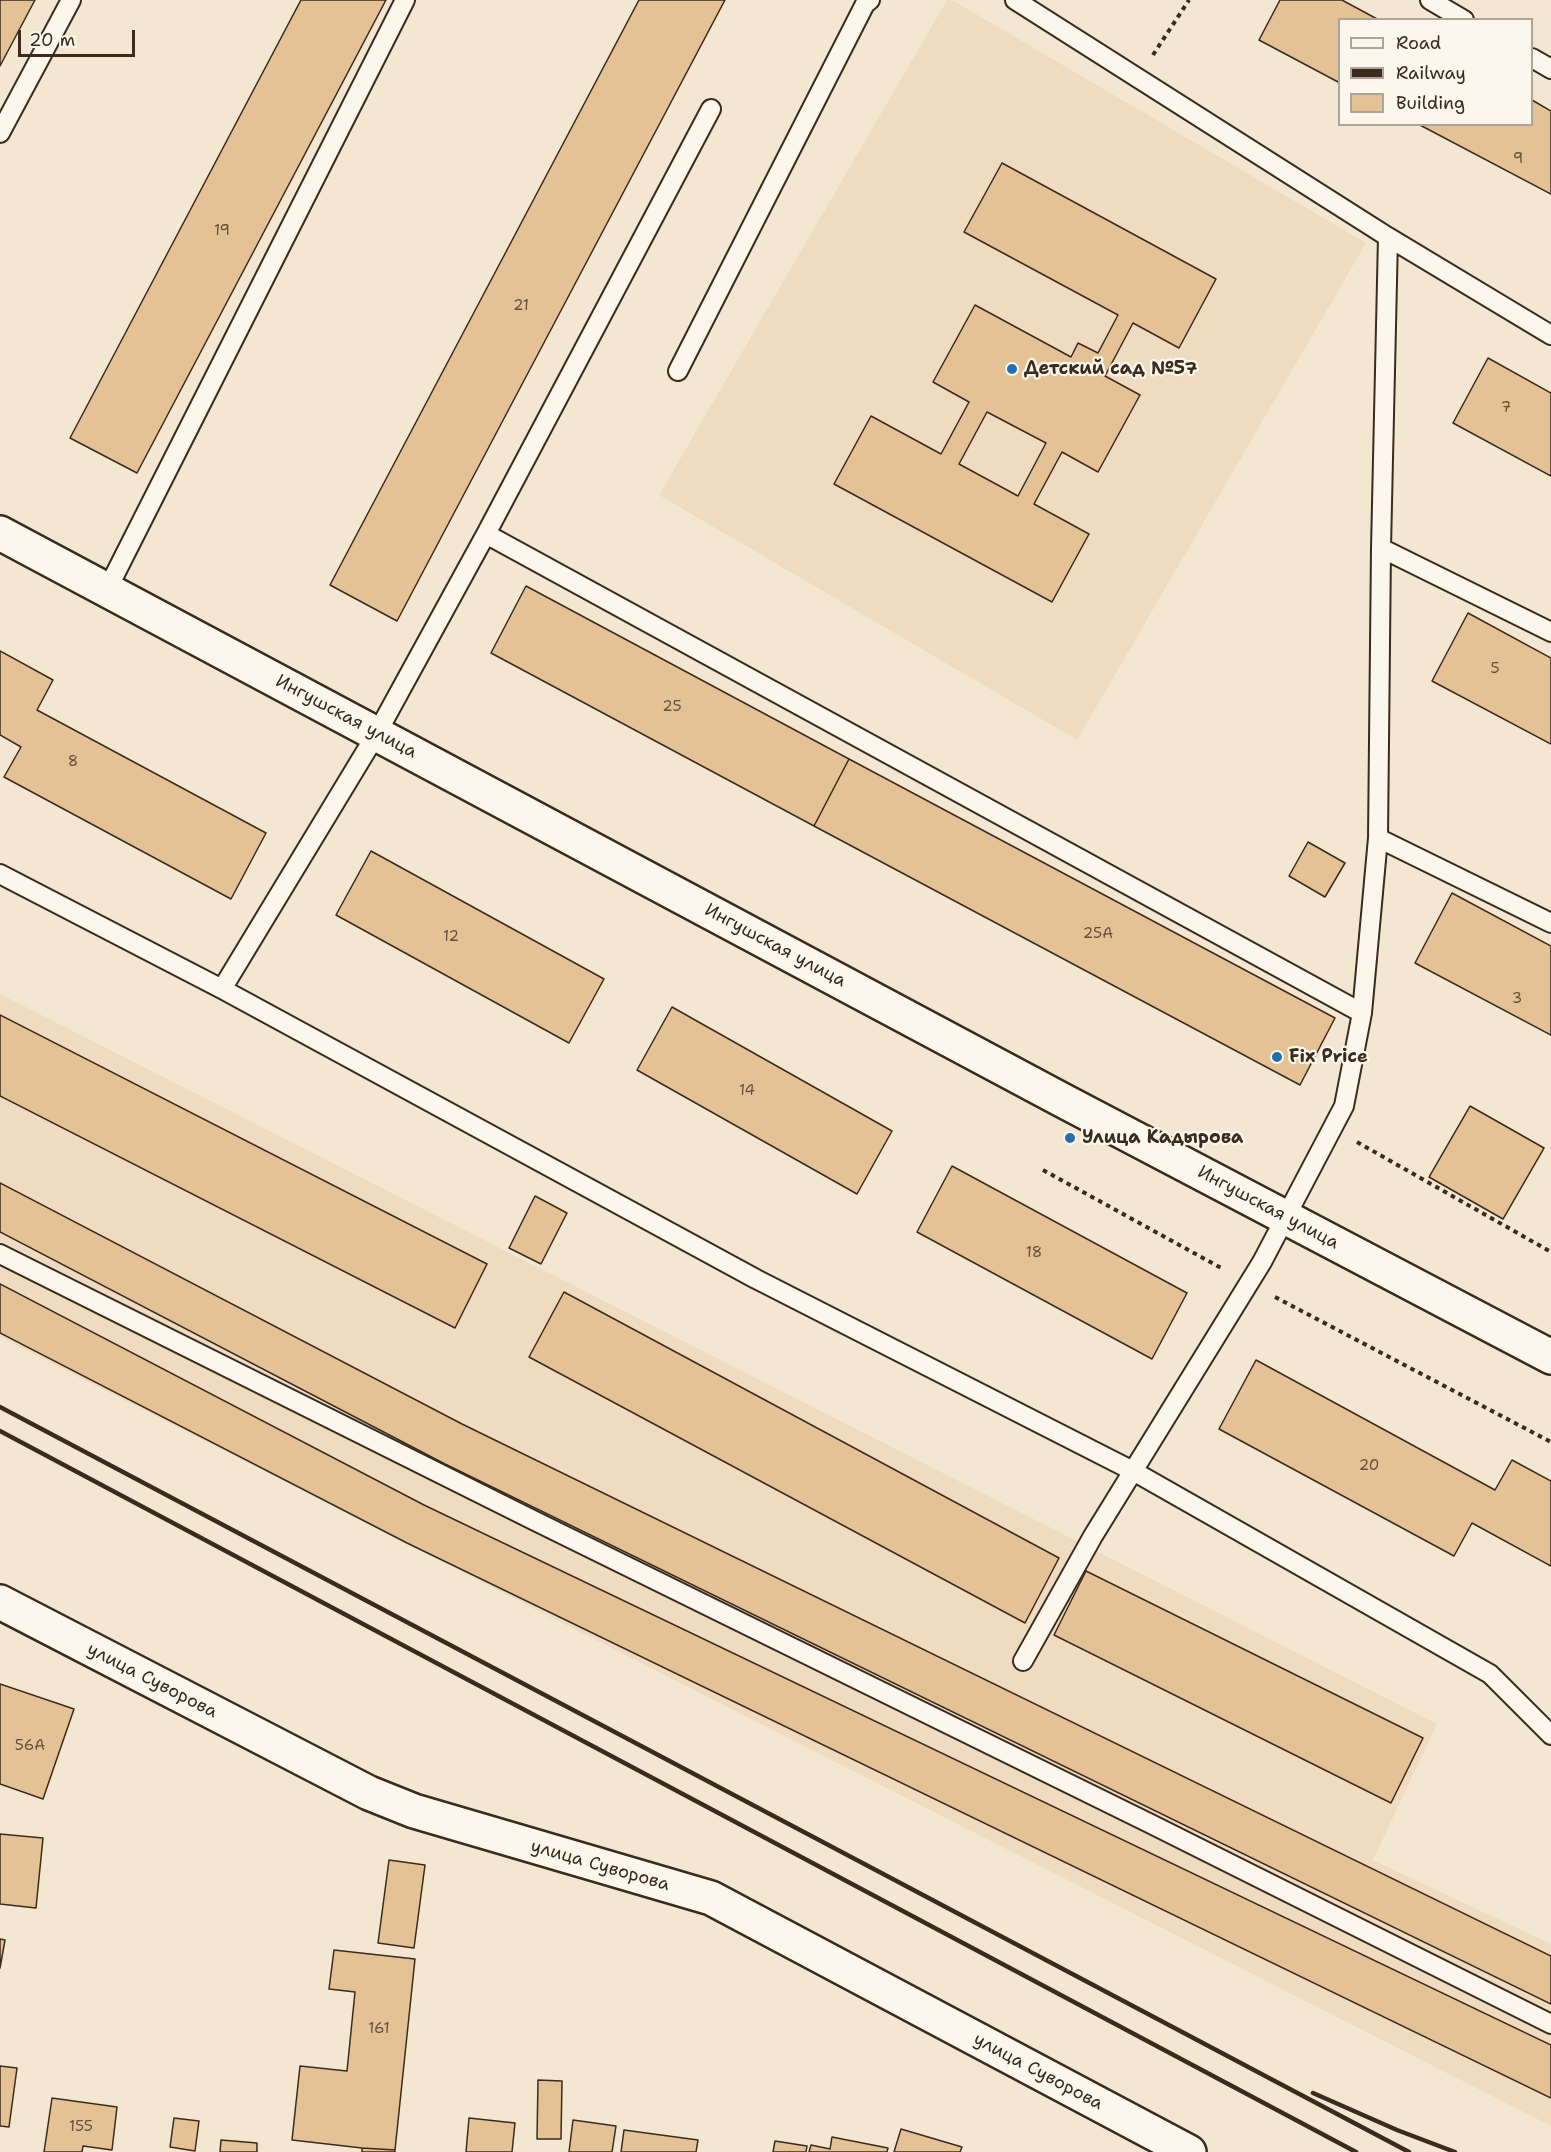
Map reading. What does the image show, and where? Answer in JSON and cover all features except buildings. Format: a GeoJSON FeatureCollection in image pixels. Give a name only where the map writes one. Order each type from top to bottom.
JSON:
{"type":"FeatureCollection","features":[{"type":"Feature","properties":{"kind":"street","name":"Ингушская улица"},"geometry":{"type":"LineString","coordinates":[[0,533],[1551,1357]]}},
{"type":"Feature","properties":{"kind":"street","name":"улица Суворова"},"geometry":{"type":"LineString","coordinates":[[0,1602],[369,1793],[414,1811],[711,1899],[1189,2152]]}},
{"type":"Feature","properties":{"kind":"lane"},"geometry":{"type":"LineString","coordinates":[[0,133],[71,0]]}},
{"type":"Feature","properties":{"kind":"lane"},"geometry":{"type":"LineString","coordinates":[[107,590],[405,0]]}},
{"type":"Feature","properties":{"kind":"lane"},"geometry":{"type":"LineString","coordinates":[[678,371],[870,0]]}},
{"type":"Feature","properties":{"kind":"lane"},"geometry":{"type":"LineString","coordinates":[[1015,0],[1388,237],[1551,335]]}},
{"type":"Feature","properties":{"kind":"lane"},"geometry":{"type":"LineString","coordinates":[[1430,0],[1461,18]]}},
{"type":"Feature","properties":{"kind":"lane"},"geometry":{"type":"LineString","coordinates":[[1533,59],[1551,69]]}},
{"type":"Feature","properties":{"kind":"lane"},"geometry":{"type":"LineString","coordinates":[[222,989],[377,733],[486,534],[711,109]]}},
{"type":"Feature","properties":{"kind":"lane"},"geometry":{"type":"LineString","coordinates":[[1023,1661],[1093,1536],[1262,1262],[1344,1106],[1362,1013],[1378,838],[1381,548],[1388,237]]}},
{"type":"Feature","properties":{"kind":"lane"},"geometry":{"type":"LineString","coordinates":[[486,534],[1362,1013]]}},
{"type":"Feature","properties":{"kind":"lane"},"geometry":{"type":"LineString","coordinates":[[1381,548],[1551,632]]}},
{"type":"Feature","properties":{"kind":"lane"},"geometry":{"type":"LineString","coordinates":[[1378,838],[1551,923]]}},
{"type":"Feature","properties":{"kind":"lane"},"geometry":{"type":"LineString","coordinates":[[0,874],[222,989],[756,1279],[1133,1471],[1490,1674],[1551,1736]]}},
{"type":"Feature","properties":{"kind":"lane"},"geometry":{"type":"LineString","coordinates":[[0,1254],[512,1510],[1151,1824],[1551,2025]]}},
{"type":"Feature","properties":{"kind":"path"},"geometry":{"type":"LineString","coordinates":[[1138,78],[1188,0]]}},
{"type":"Feature","properties":{"kind":"path"},"geometry":{"type":"LineString","coordinates":[[1333,1128],[1551,1252]]}},
{"type":"Feature","properties":{"kind":"path"},"geometry":{"type":"LineString","coordinates":[[1043,1170],[1249,1283],[1551,1442]]}},
{"type":"Feature","properties":{"kind":"shaded area","name":"Детский сад №57"},"geometry":{"type":"Polygon","coordinates":[[[947,0],[952,0],[1366,243],[1077,740],[659,495],[947,0]]]}},
{"type":"Feature","properties":{"kind":"shaded area"},"geometry":{"type":"Polygon","coordinates":[[[0,994],[1437,1724],[1373,1860],[1551,1944],[1551,2126],[0,1337],[0,994]]]}},
{"type":"Feature","properties":{"kind":"railway"},"geometry":{"type":"LineString","coordinates":[[0,1407],[1409,2152]]}},
{"type":"Feature","properties":{"kind":"railway"},"geometry":{"type":"LineString","coordinates":[[0,1431],[1356,2152]]}},
{"type":"Feature","properties":{"kind":"railway"},"geometry":{"type":"LineString","coordinates":[[1313,2093],[1397,2130],[1455,2152]]}},
{"type":"Feature","properties":{"kind":"place","name":"Детский сад №57"},"geometry":{"type":"Point","coordinates":[1012,369]}},
{"type":"Feature","properties":{"kind":"place","name":"Fix Price"},"geometry":{"type":"Point","coordinates":[1277,1057]}},
{"type":"Feature","properties":{"kind":"place","name":"Улица Кадырова"},"geometry":{"type":"Point","coordinates":[1070,1138]}}]}
